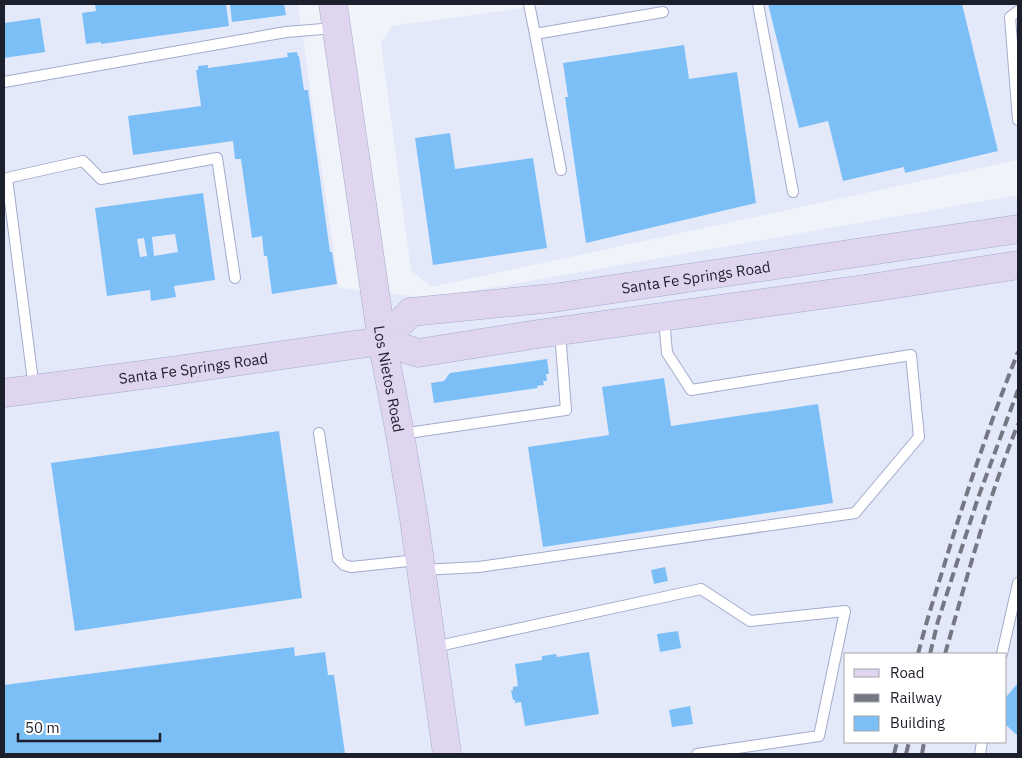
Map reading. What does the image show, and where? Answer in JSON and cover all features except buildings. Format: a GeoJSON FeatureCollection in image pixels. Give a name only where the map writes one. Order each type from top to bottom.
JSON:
{"type":"FeatureCollection","features":[{"type":"Feature","properties":{"kind":"main road","name":"Los Nietos Road"},"geometry":{"type":"LineString","coordinates":[[335,16],[382,340],[400,434],[447,754]]}},
{"type":"Feature","properties":{"kind":"main road","name":"Santa Fe Springs Road"},"geometry":{"type":"LineString","coordinates":[[382,340],[411,312],[553,298],[1018,229]]}},
{"type":"Feature","properties":{"kind":"main road","name":"Santa Fe Springs Road"},"geometry":{"type":"LineString","coordinates":[[4,393],[382,340],[418,353],[1018,266]]}},
{"type":"Feature","properties":{"kind":"main road"},"geometry":{"type":"LineString","coordinates":[[661,282],[664,317]]}},
{"type":"Feature","properties":{"kind":"lane"},"geometry":{"type":"LineString","coordinates":[[529,4],[561,170]]}},
{"type":"Feature","properties":{"kind":"lane"},"geometry":{"type":"LineString","coordinates":[[758,4],[793,192]]}},
{"type":"Feature","properties":{"kind":"lane"},"geometry":{"type":"LineString","coordinates":[[1018,11],[1010,17],[1018,120]]}},
{"type":"Feature","properties":{"kind":"lane"},"geometry":{"type":"LineString","coordinates":[[535,34],[663,12]]}},
{"type":"Feature","properties":{"kind":"lane"},"geometry":{"type":"LineString","coordinates":[[4,82],[286,32],[335,16]]}},
{"type":"Feature","properties":{"kind":"lane"},"geometry":{"type":"LineString","coordinates":[[34,389],[7,178],[83,161],[101,179],[218,158],[235,278]]}},
{"type":"Feature","properties":{"kind":"lane"},"geometry":{"type":"LineString","coordinates":[[319,433],[338,558],[344,565],[351,567],[479,566],[855,513],[919,437],[911,355],[691,390],[667,354],[664,317]]}},
{"type":"Feature","properties":{"kind":"lane"},"geometry":{"type":"LineString","coordinates":[[400,434],[566,410],[560,331]]}},
{"type":"Feature","properties":{"kind":"lane"},"geometry":{"type":"LineString","coordinates":[[1002,653],[1018,583]]}},
{"type":"Feature","properties":{"kind":"lane"},"geometry":{"type":"LineString","coordinates":[[432,647],[701,589],[750,621],[845,611],[819,736],[697,754]]}},
{"type":"Feature","properties":{"kind":"shaded area"},"geometry":{"type":"Polygon","coordinates":[[[4,4],[298,4],[339,288],[432,298],[1018,195],[1018,754],[4,754],[4,4]]]}},
{"type":"Feature","properties":{"kind":"shaded area"},"geometry":{"type":"Polygon","coordinates":[[[553,4],[1018,4],[1018,160],[432,287],[411,271],[381,43],[392,26],[553,4]]]}},
{"type":"Feature","properties":{"kind":"railway"},"geometry":{"type":"LineString","coordinates":[[918,653],[969,487],[1018,352]]}},
{"type":"Feature","properties":{"kind":"railway"},"geometry":{"type":"LineString","coordinates":[[930,653],[938,621],[978,498],[1018,390]]}},
{"type":"Feature","properties":{"kind":"railway"},"geometry":{"type":"LineString","coordinates":[[945,653],[988,509],[1018,424]]}},
{"type":"Feature","properties":{"kind":"railway"},"geometry":{"type":"LineString","coordinates":[[894,754],[897,743]]}},
{"type":"Feature","properties":{"kind":"railway"},"geometry":{"type":"LineString","coordinates":[[906,754],[909,743]]}},
{"type":"Feature","properties":{"kind":"railway"},"geometry":{"type":"LineString","coordinates":[[922,754],[924,743]]}}]}
